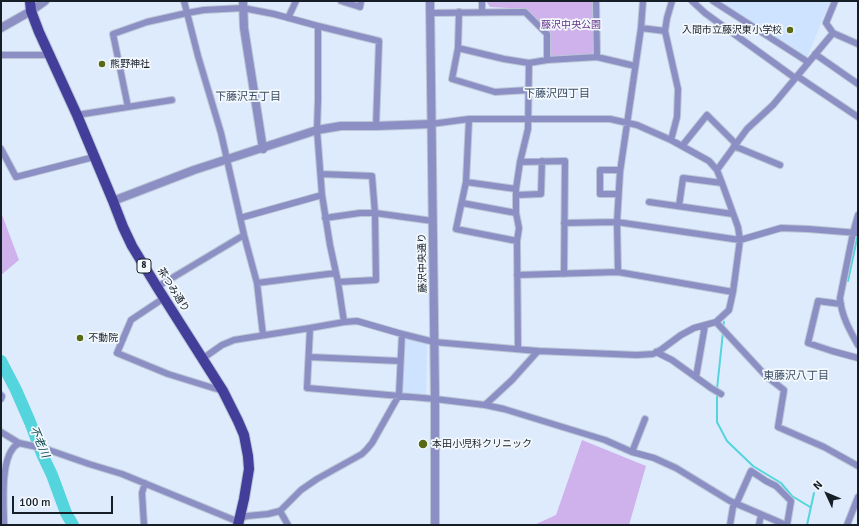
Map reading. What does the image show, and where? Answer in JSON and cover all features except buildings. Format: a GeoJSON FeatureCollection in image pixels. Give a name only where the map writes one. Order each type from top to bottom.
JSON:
{"type":"FeatureCollection","features":[{"type":"Feature","properties":{"kind":"main road","name":"茶つみ通り"},"geometry":{"type":"LineString","coordinates":[[31,6],[48,54],[77,115],[113,201],[122,227],[157,287],[223,391],[244,435],[249,469],[238,522]]}},
{"type":"Feature","properties":{"kind":"street"},"geometry":{"type":"LineString","coordinates":[[1,28],[31,6],[45,1]]}},
{"type":"Feature","properties":{"kind":"street"},"geometry":{"type":"LineString","coordinates":[[184,1],[198,56],[221,133],[244,235],[257,283],[263,335]]}},
{"type":"Feature","properties":{"kind":"street"},"geometry":{"type":"LineString","coordinates":[[288,18],[296,1]]}},
{"type":"Feature","properties":{"kind":"street"},"geometry":{"type":"LineString","coordinates":[[341,1],[360,6],[361,1]]}},
{"type":"Feature","properties":{"kind":"street","name":"藤沢中央通り"},"geometry":{"type":"LineString","coordinates":[[430,1],[435,398],[435,525]]}},
{"type":"Feature","properties":{"kind":"street"},"geometry":{"type":"LineString","coordinates":[[482,1],[482,12]]}},
{"type":"Feature","properties":{"kind":"street"},"geometry":{"type":"LineString","coordinates":[[596,1],[597,57]]}},
{"type":"Feature","properties":{"kind":"street"},"geometry":{"type":"LineString","coordinates":[[618,272],[617,222],[620,170],[644,1]]}},
{"type":"Feature","properties":{"kind":"street"},"geometry":{"type":"LineString","coordinates":[[671,140],[677,117],[678,88],[665,30],[672,1]]}},
{"type":"Feature","properties":{"kind":"street"},"geometry":{"type":"LineString","coordinates":[[692,1],[705,13],[796,77],[858,117]]}},
{"type":"Feature","properties":{"kind":"street"},"geometry":{"type":"LineString","coordinates":[[713,1],[808,62]]}},
{"type":"Feature","properties":{"kind":"street"},"geometry":{"type":"LineString","coordinates":[[835,1],[826,23],[833,33],[858,44]]}},
{"type":"Feature","properties":{"kind":"street"},"geometry":{"type":"LineString","coordinates":[[243,5],[244,28],[263,149]]}},
{"type":"Feature","properties":{"kind":"street"},"geometry":{"type":"LineString","coordinates":[[128,107],[113,34],[147,22],[186,13],[243,5],[379,41],[376,126]]}},
{"type":"Feature","properties":{"kind":"street"},"geometry":{"type":"LineString","coordinates":[[459,12],[458,48],[452,79],[495,92],[529,90]]}},
{"type":"Feature","properties":{"kind":"street"},"geometry":{"type":"LineString","coordinates":[[430,13],[525,12],[547,34],[547,60]]}},
{"type":"Feature","properties":{"kind":"street"},"geometry":{"type":"LineString","coordinates":[[318,26],[318,130],[322,195],[344,322]]}},
{"type":"Feature","properties":{"kind":"street"},"geometry":{"type":"LineString","coordinates":[[641,28],[665,30]]}},
{"type":"Feature","properties":{"kind":"street"},"geometry":{"type":"LineString","coordinates":[[717,170],[747,128],[773,105],[833,33]]}},
{"type":"Feature","properties":{"kind":"street"},"geometry":{"type":"LineString","coordinates":[[458,48],[504,59],[529,63],[547,60],[597,57],[635,66]]}},
{"type":"Feature","properties":{"kind":"street"},"geometry":{"type":"LineString","coordinates":[[1,55],[48,54]]}},
{"type":"Feature","properties":{"kind":"street"},"geometry":{"type":"LineString","coordinates":[[815,54],[858,84]]}},
{"type":"Feature","properties":{"kind":"street"},"geometry":{"type":"LineString","coordinates":[[518,349],[517,241],[519,228],[516,213],[516,192],[520,162],[528,129],[529,63]]}},
{"type":"Feature","properties":{"kind":"street"},"geometry":{"type":"LineString","coordinates":[[77,115],[172,100]]}},
{"type":"Feature","properties":{"kind":"street"},"geometry":{"type":"LineString","coordinates":[[682,146],[707,115],[735,145],[780,165]]}},
{"type":"Feature","properties":{"kind":"street"},"geometry":{"type":"LineString","coordinates":[[469,119],[466,182],[456,229],[517,241]]}},
{"type":"Feature","properties":{"kind":"street"},"geometry":{"type":"LineString","coordinates":[[113,201],[194,170],[318,130],[341,126],[431,124],[469,119],[610,119],[637,125],[671,140],[709,161],[717,170],[738,227],[740,240],[729,310],[716,322],[694,328],[653,354],[637,355],[538,351],[434,342],[357,321],[234,340],[222,345],[202,359]]}},
{"type":"Feature","properties":{"kind":"street"},"geometry":{"type":"LineString","coordinates":[[1,149],[16,177],[94,157]]}},
{"type":"Feature","properties":{"kind":"street"},"geometry":{"type":"LineString","coordinates":[[466,182],[516,192],[541,194],[542,161]]}},
{"type":"Feature","properties":{"kind":"street"},"geometry":{"type":"LineString","coordinates":[[520,162],[565,161],[564,274]]}},
{"type":"Feature","properties":{"kind":"street"},"geometry":{"type":"LineString","coordinates":[[618,194],[600,194],[600,170],[620,170]]}},
{"type":"Feature","properties":{"kind":"street"},"geometry":{"type":"LineString","coordinates":[[321,174],[372,176],[375,214],[376,280],[338,282]]}},
{"type":"Feature","properties":{"kind":"street"},"geometry":{"type":"LineString","coordinates":[[679,206],[683,178],[722,183]]}},
{"type":"Feature","properties":{"kind":"street"},"geometry":{"type":"LineString","coordinates":[[240,218],[322,195]]}},
{"type":"Feature","properties":{"kind":"street"},"geometry":{"type":"LineString","coordinates":[[649,202],[734,214]]}},
{"type":"Feature","properties":{"kind":"street"},"geometry":{"type":"LineString","coordinates":[[462,203],[516,213]]}},
{"type":"Feature","properties":{"kind":"street"},"geometry":{"type":"LineString","coordinates":[[326,218],[360,213],[433,221]]}},
{"type":"Feature","properties":{"kind":"street"},"geometry":{"type":"LineString","coordinates":[[858,214],[856,233],[840,298],[849,329],[858,345]]}},
{"type":"Feature","properties":{"kind":"street"},"geometry":{"type":"LineString","coordinates":[[564,222],[617,222],[740,240],[781,228],[808,228],[856,233]]}},
{"type":"Feature","properties":{"kind":"street"},"geometry":{"type":"LineString","coordinates":[[157,287],[244,235]]}},
{"type":"Feature","properties":{"kind":"street"},"geometry":{"type":"LineString","coordinates":[[517,274],[618,272],[732,292]]}},
{"type":"Feature","properties":{"kind":"street"},"geometry":{"type":"LineString","coordinates":[[257,283],[336,273]]}},
{"type":"Feature","properties":{"kind":"street"},"geometry":{"type":"LineString","coordinates":[[164,298],[131,320],[117,353],[168,374],[223,391]]}},
{"type":"Feature","properties":{"kind":"street"},"geometry":{"type":"LineString","coordinates":[[841,304],[818,301],[808,343],[858,358]]}},
{"type":"Feature","properties":{"kind":"street"},"geometry":{"type":"LineString","coordinates":[[716,322],[766,376],[784,390],[778,427],[858,464]]}},
{"type":"Feature","properties":{"kind":"street"},"geometry":{"type":"LineString","coordinates":[[696,377],[705,325]]}},
{"type":"Feature","properties":{"kind":"street"},"geometry":{"type":"LineString","coordinates":[[310,328],[307,388],[435,398],[504,409],[605,440],[632,452],[654,458],[676,468],[735,504],[786,525],[791,501],[776,486],[751,471],[738,500],[735,504],[733,507],[730,525]]}},
{"type":"Feature","properties":{"kind":"street"},"geometry":{"type":"LineString","coordinates":[[1,432],[19,443],[46,449],[122,474],[238,522],[247,516],[280,511],[301,490],[317,479],[362,454],[367,449],[372,443],[399,395],[402,334]]}},
{"type":"Feature","properties":{"kind":"street"},"geometry":{"type":"LineString","coordinates":[[485,405],[512,380],[538,351]]}},
{"type":"Feature","properties":{"kind":"street"},"geometry":{"type":"LineString","coordinates":[[656,352],[672,360],[721,394]]}},
{"type":"Feature","properties":{"kind":"street"},"geometry":{"type":"LineString","coordinates":[[309,357],[400,361]]}},
{"type":"Feature","properties":{"kind":"street"},"geometry":{"type":"LineString","coordinates":[[1,395],[1,399]]}},
{"type":"Feature","properties":{"kind":"street"},"geometry":{"type":"LineString","coordinates":[[632,452],[645,419]]}},
{"type":"Feature","properties":{"kind":"street"},"geometry":{"type":"LineString","coordinates":[[4,525],[2,501],[7,463],[14,447],[19,443]]}},
{"type":"Feature","properties":{"kind":"street"},"geometry":{"type":"LineString","coordinates":[[144,525],[142,493],[145,484]]}},
{"type":"Feature","properties":{"kind":"street"},"geometry":{"type":"LineString","coordinates":[[846,525],[858,497]]}},
{"type":"Feature","properties":{"kind":"street"},"geometry":{"type":"LineString","coordinates":[[280,511],[288,525]]}},
{"type":"Feature","properties":{"kind":"street"},"geometry":{"type":"LineString","coordinates":[[759,525],[761,515]]}},
{"type":"Feature","properties":{"kind":"shaded area","name":"入間市立藤沢東小学校"},"geometry":{"type":"Polygon","coordinates":[[[716,1],[830,1],[807,58],[716,1]]]}},
{"type":"Feature","properties":{"kind":"shaded area"},"geometry":{"type":"Polygon","coordinates":[[[406,339],[427,342],[426,395],[402,392],[406,339]]]}},
{"type":"Feature","properties":{"kind":"green space","name":"藤沢中央公園"},"geometry":{"type":"Polygon","coordinates":[[[486,1],[593,1],[594,51],[589,58],[554,58],[549,53],[550,34],[526,9],[490,7],[486,1]]]}},
{"type":"Feature","properties":{"kind":"green space"},"geometry":{"type":"Polygon","coordinates":[[[1,212],[19,260],[1,275],[1,212]]]}},
{"type":"Feature","properties":{"kind":"green space"},"geometry":{"type":"Polygon","coordinates":[[[582,440],[646,466],[629,525],[534,525],[556,515],[582,440]]]}},
{"type":"Feature","properties":{"kind":"waterway"},"geometry":{"type":"LineString","coordinates":[[848,281],[858,234]]}},
{"type":"Feature","properties":{"kind":"waterway"},"geometry":{"type":"LineString","coordinates":[[723,327],[724,322]]}},
{"type":"Feature","properties":{"kind":"waterway"},"geometry":{"type":"LineString","coordinates":[[717,389],[723,332]]}},
{"type":"Feature","properties":{"kind":"waterway","name":"不老川"},"geometry":{"type":"LineString","coordinates":[[1,361],[16,390],[52,475],[66,513],[73,525]]}},
{"type":"Feature","properties":{"kind":"waterway"},"geometry":{"type":"LineString","coordinates":[[717,394],[717,422],[727,441],[753,466],[781,483],[792,496],[810,507]]}},
{"type":"Feature","properties":{"kind":"waterway"},"geometry":{"type":"LineString","coordinates":[[807,525],[814,493]]}},
{"type":"Feature","properties":{"kind":"place","name":"入間市立藤沢東小学校"},"geometry":{"type":"Point","coordinates":[790,30]}},
{"type":"Feature","properties":{"kind":"place","name":"熊野神社"},"geometry":{"type":"Point","coordinates":[102,64]}},
{"type":"Feature","properties":{"kind":"place","name":"不動院"},"geometry":{"type":"Point","coordinates":[80,338]}},
{"type":"Feature","properties":{"kind":"place","name":"本田小児科クリニック"},"geometry":{"type":"Point","coordinates":[423,444]}},
{"type":"Feature","properties":{"kind":"district","name":"下藤沢四丁目"},"geometry":{"type":"Point","coordinates":[557,94]}},
{"type":"Feature","properties":{"kind":"district","name":"下藤沢五丁目"},"geometry":{"type":"Point","coordinates":[248,97]}},
{"type":"Feature","properties":{"kind":"district","name":"東藤沢八丁目"},"geometry":{"type":"Point","coordinates":[796,376]}}]}
